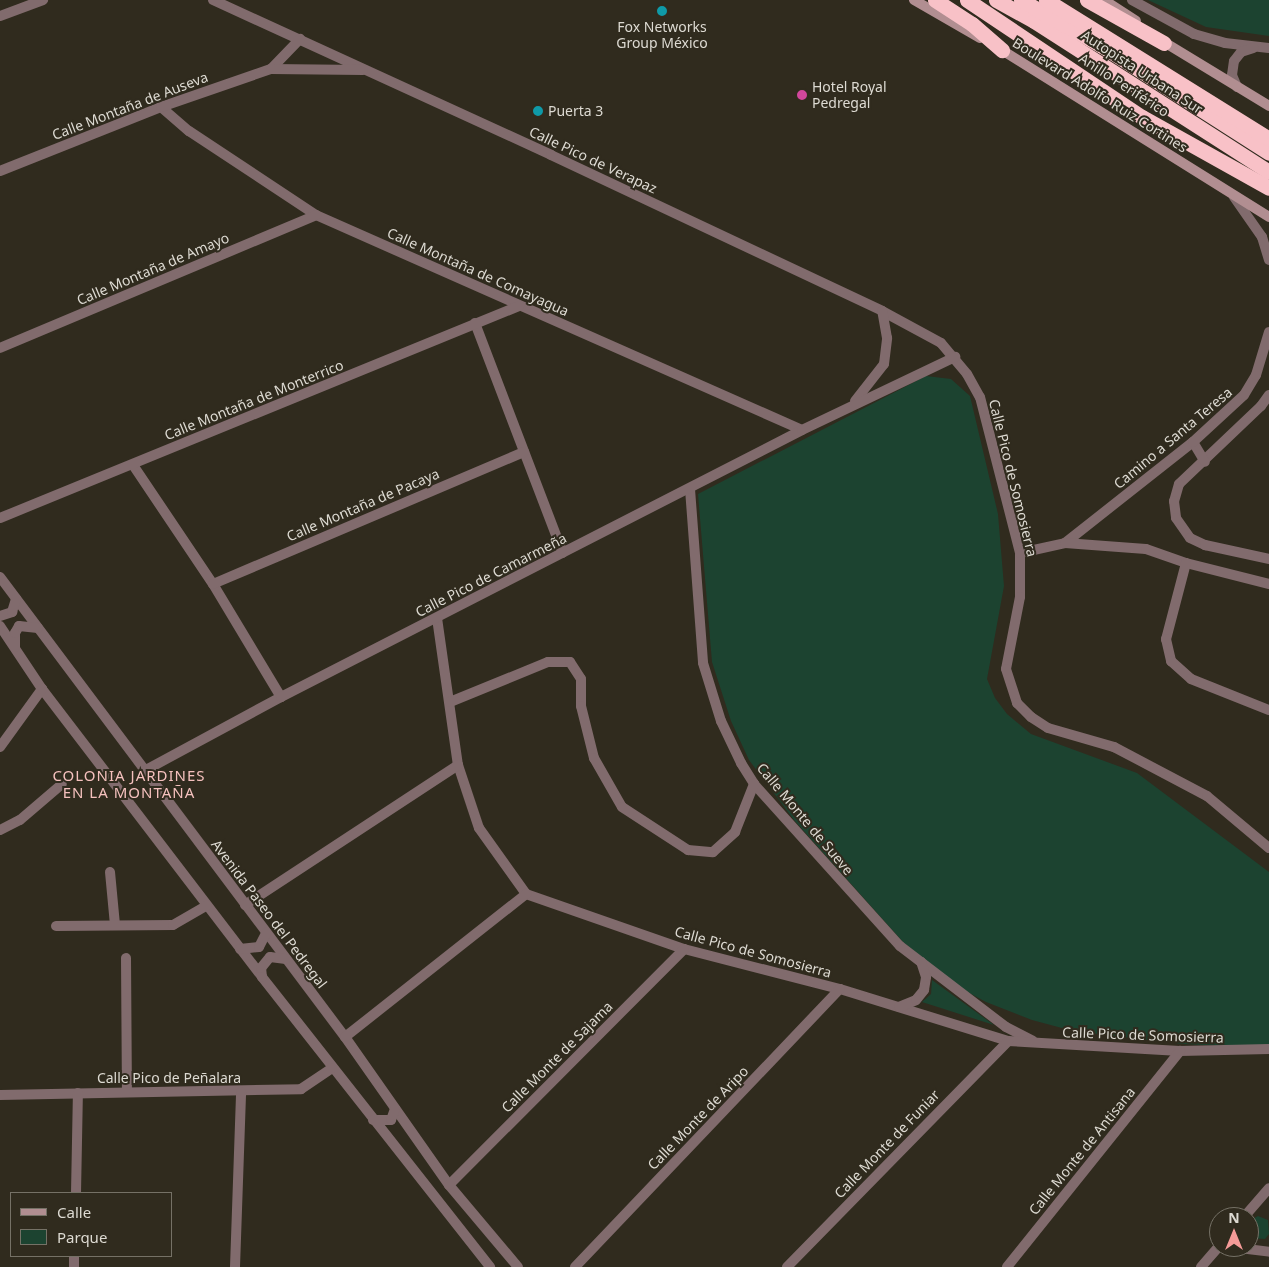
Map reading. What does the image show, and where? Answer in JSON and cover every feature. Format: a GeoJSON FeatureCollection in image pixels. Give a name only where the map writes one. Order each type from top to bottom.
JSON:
{"type":"FeatureCollection","features":[{"type":"Feature","properties":{"kind":"highway","name":"Anillo Periférico"},"geometry":{"type":"LineString","coordinates":[[967,0],[1142,117],[1269,188]]}},
{"type":"Feature","properties":{"kind":"highway","name":"Autopista Urbana Sur"},"geometry":{"type":"LineString","coordinates":[[996,0],[1034,21],[1269,172]]}},
{"type":"Feature","properties":{"kind":"highway","name":"Autopista Urbana Sur"},"geometry":{"type":"LineString","coordinates":[[1021,0],[1102,46],[1269,153]]}},
{"type":"Feature","properties":{"kind":"highway"},"geometry":{"type":"LineString","coordinates":[[1046,0],[1269,139]]}},
{"type":"Feature","properties":{"kind":"highway"},"geometry":{"type":"LineString","coordinates":[[1097,2],[1164,43]]}},
{"type":"Feature","properties":{"kind":"highway"},"geometry":{"type":"LineString","coordinates":[[940,3],[1002,50]]}},
{"type":"Feature","properties":{"kind":"main road","name":"Boulevard Adolfo Ruiz Cortines"},"geometry":{"type":"LineString","coordinates":[[914,0],[1002,50],[1234,197],[1269,217]]}},
{"type":"Feature","properties":{"kind":"main road"},"geometry":{"type":"LineString","coordinates":[[1164,43],[1269,106]]}},
{"type":"Feature","properties":{"kind":"street"},"geometry":{"type":"LineString","coordinates":[[0,16],[43,0]]}},
{"type":"Feature","properties":{"kind":"street","name":"Calle Pico de Verapaz"},"geometry":{"type":"LineString","coordinates":[[213,0],[882,311],[921,330],[955,357]]}},
{"type":"Feature","properties":{"kind":"street"},"geometry":{"type":"LineString","coordinates":[[1132,0],[1194,34],[1258,48]]}},
{"type":"Feature","properties":{"kind":"street","name":"Calle Montaña de Auseva"},"geometry":{"type":"LineString","coordinates":[[271,69],[300,39]]}},
{"type":"Feature","properties":{"kind":"street"},"geometry":{"type":"LineString","coordinates":[[1237,87],[1232,74],[1234,61],[1246,50],[1269,48]]}},
{"type":"Feature","properties":{"kind":"street","name":"Calle Montaña de Auseva"},"geometry":{"type":"LineString","coordinates":[[0,171],[161,107],[271,69],[366,70]]}},
{"type":"Feature","properties":{"kind":"street","name":"Calle Montaña de Comayagua"},"geometry":{"type":"LineString","coordinates":[[161,107],[189,131],[316,215],[802,430]]}},
{"type":"Feature","properties":{"kind":"street"},"geometry":{"type":"LineString","coordinates":[[1234,197],[1262,236],[1269,260]]}},
{"type":"Feature","properties":{"kind":"street","name":"Calle Montaña de Amayo"},"geometry":{"type":"LineString","coordinates":[[0,348],[316,215]]}},
{"type":"Feature","properties":{"kind":"street","name":"Calle Montaña de Monterrico"},"geometry":{"type":"LineString","coordinates":[[0,518],[519,306]]}},
{"type":"Feature","properties":{"kind":"street","name":"Calle Pico de Camarmeña"},"geometry":{"type":"LineString","coordinates":[[851,405],[884,364],[888,338],[882,311]]}},
{"type":"Feature","properties":{"kind":"street"},"geometry":{"type":"LineString","coordinates":[[475,323],[563,553]]}},
{"type":"Feature","properties":{"kind":"street","name":"Camino a Santa Teresa"},"geometry":{"type":"LineString","coordinates":[[1065,544],[1193,442],[1244,395],[1256,375],[1269,332]]}},
{"type":"Feature","properties":{"kind":"street","name":"Calle Pico de Camarmeña"},"geometry":{"type":"LineString","coordinates":[[144,771],[281,697],[802,430],[955,357]]}},
{"type":"Feature","properties":{"kind":"street","name":"Calle Pico de Somosierra"},"geometry":{"type":"LineString","coordinates":[[955,357],[980,397],[1020,553],[1020,597],[1006,669],[1009,687],[1024,711],[1048,728],[1114,747],[1207,796],[1269,848]]}},
{"type":"Feature","properties":{"kind":"street"},"geometry":{"type":"LineString","coordinates":[[1269,395],[1205,462],[1179,484],[1174,510],[1180,526],[1198,542],[1269,558]]}},
{"type":"Feature","properties":{"kind":"street"},"geometry":{"type":"LineString","coordinates":[[1193,442],[1205,462]]}},
{"type":"Feature","properties":{"kind":"street","name":"Calle Montaña de Pacaya"},"geometry":{"type":"LineString","coordinates":[[213,584],[524,452]]}},
{"type":"Feature","properties":{"kind":"street"},"geometry":{"type":"LineString","coordinates":[[133,465],[213,584],[281,697]]}},
{"type":"Feature","properties":{"kind":"street","name":"Calle Monte de Sueve"},"geometry":{"type":"LineString","coordinates":[[690,489],[704,663],[721,721],[754,784],[894,939],[1006,1027],[1046,1045]]}},
{"type":"Feature","properties":{"kind":"street","name":"Camino a Santa Teresa"},"geometry":{"type":"LineString","coordinates":[[1020,553],[1065,544],[1146,549],[1186,563],[1269,584]]}},
{"type":"Feature","properties":{"kind":"street"},"geometry":{"type":"LineString","coordinates":[[1186,563],[1166,639],[1171,661],[1191,678],[1269,710]]}},
{"type":"Feature","properties":{"kind":"street","name":"Avenida Paseo del Pedregal"},"geometry":{"type":"LineString","coordinates":[[0,577],[345,1037],[449,1185],[518,1267]]}},
{"type":"Feature","properties":{"kind":"street"},"geometry":{"type":"LineString","coordinates":[[0,616],[12,612],[16,598]]}},
{"type":"Feature","properties":{"kind":"street"},"geometry":{"type":"LineString","coordinates":[[345,1037],[526,894],[479,828],[458,765],[437,618]]}},
{"type":"Feature","properties":{"kind":"street"},"geometry":{"type":"LineString","coordinates":[[0,626],[16,647],[42,689],[207,906],[332,1068],[490,1267]]}},
{"type":"Feature","properties":{"kind":"street"},"geometry":{"type":"LineString","coordinates":[[16,647],[15,634],[19,626],[38,628]]}},
{"type":"Feature","properties":{"kind":"street"},"geometry":{"type":"LineString","coordinates":[[450,702],[548,662],[570,662],[580,679],[580,706],[594,758],[622,807],[688,850],[713,852],[735,832],[754,784]]}},
{"type":"Feature","properties":{"kind":"street"},"geometry":{"type":"LineString","coordinates":[[0,747],[42,689]]}},
{"type":"Feature","properties":{"kind":"street"},"geometry":{"type":"LineString","coordinates":[[245,905],[458,765]]}},
{"type":"Feature","properties":{"kind":"street"},"geometry":{"type":"LineString","coordinates":[[0,830],[20,820],[62,784]]}},
{"type":"Feature","properties":{"kind":"street"},"geometry":{"type":"LineString","coordinates":[[110,872],[115,925]]}},
{"type":"Feature","properties":{"kind":"street","name":"Calle Pico de Somosierra"},"geometry":{"type":"LineString","coordinates":[[526,894],[684,950],[840,989],[1008,1041],[1046,1045],[1180,1051],[1251,1051],[1269,1049]]}},
{"type":"Feature","properties":{"kind":"street"},"geometry":{"type":"LineString","coordinates":[[56,926],[173,925],[207,906]]}},
{"type":"Feature","properties":{"kind":"street"},"geometry":{"type":"LineString","coordinates":[[240,949],[250,950],[259,947],[266,933]]}},
{"type":"Feature","properties":{"kind":"street","name":"Calle Monte de Sajama"},"geometry":{"type":"LineString","coordinates":[[449,1185],[684,950]]}},
{"type":"Feature","properties":{"kind":"street"},"geometry":{"type":"LineString","coordinates":[[262,977],[261,968],[270,957],[286,959]]}},
{"type":"Feature","properties":{"kind":"street"},"geometry":{"type":"LineString","coordinates":[[126,958],[127,1092]]}},
{"type":"Feature","properties":{"kind":"street"},"geometry":{"type":"LineString","coordinates":[[899,1007],[916,1000],[924,990],[926,977],[919,960]]}},
{"type":"Feature","properties":{"kind":"street","name":"Calle Monte de Aripo"},"geometry":{"type":"LineString","coordinates":[[575,1267],[840,989]]}},
{"type":"Feature","properties":{"kind":"street","name":"Calle Monte de Funiar"},"geometry":{"type":"LineString","coordinates":[[787,1267],[1008,1041]]}},
{"type":"Feature","properties":{"kind":"street","name":"Calle Monte de Antisana"},"geometry":{"type":"LineString","coordinates":[[1007,1267],[1180,1051]]}},
{"type":"Feature","properties":{"kind":"street"},"geometry":{"type":"LineString","coordinates":[[1251,1051],[1269,1056]]}},
{"type":"Feature","properties":{"kind":"street","name":"Calle Pico de Peñalara"},"geometry":{"type":"LineString","coordinates":[[0,1095],[241,1092],[301,1089],[332,1068]]}},
{"type":"Feature","properties":{"kind":"street"},"geometry":{"type":"LineString","coordinates":[[235,1267],[241,1092]]}},
{"type":"Feature","properties":{"kind":"street"},"geometry":{"type":"LineString","coordinates":[[76,1192],[78,1093]]}},
{"type":"Feature","properties":{"kind":"street"},"geometry":{"type":"LineString","coordinates":[[373,1120],[391,1120],[396,1109]]}},
{"type":"Feature","properties":{"kind":"street"},"geometry":{"type":"LineString","coordinates":[[1253,1207],[1269,1188]]}},
{"type":"Feature","properties":{"kind":"street"},"geometry":{"type":"LineString","coordinates":[[1201,1267],[1210,1257]]}},
{"type":"Feature","properties":{"kind":"green space"},"geometry":{"type":"Polygon","coordinates":[[[1148,0],[1269,0],[1269,36],[1206,27],[1148,0]]]}},
{"type":"Feature","properties":{"kind":"green space"},"geometry":{"type":"Polygon","coordinates":[[[926,376],[951,379],[970,396],[998,514],[1004,586],[987,679],[995,698],[1007,714],[1031,734],[1137,773],[1269,872],[1269,1044],[1252,1047],[1183,1044],[1073,1031],[1032,1020],[986,1002],[962,989],[903,942],[794,820],[749,760],[731,721],[712,662],[698,494],[926,376]]]}},
{"type":"Feature","properties":{"kind":"green space"},"geometry":{"type":"Polygon","coordinates":[[[932,980],[994,1025],[922,1002],[931,994],[932,980]]]}},
{"type":"Feature","properties":{"kind":"green space"},"geometry":{"type":"Polygon","coordinates":[[[1259,1216],[1268,1220],[1269,1234],[1265,1239],[1259,1239],[1259,1216]]]}},
{"type":"Feature","properties":{"kind":"place","name":"Fox Networks Group México"},"geometry":{"type":"Point","coordinates":[662,11]}},
{"type":"Feature","properties":{"kind":"place","name":"Hotel Royal Pedregal"},"geometry":{"type":"Point","coordinates":[802,95]}},
{"type":"Feature","properties":{"kind":"place","name":"Puerta 3"},"geometry":{"type":"Point","coordinates":[538,111]}},
{"type":"Feature","properties":{"kind":"district","name":"COLONIA JARDINES EN LA MONTAÑA"},"geometry":{"type":"Point","coordinates":[129,784]}}]}
